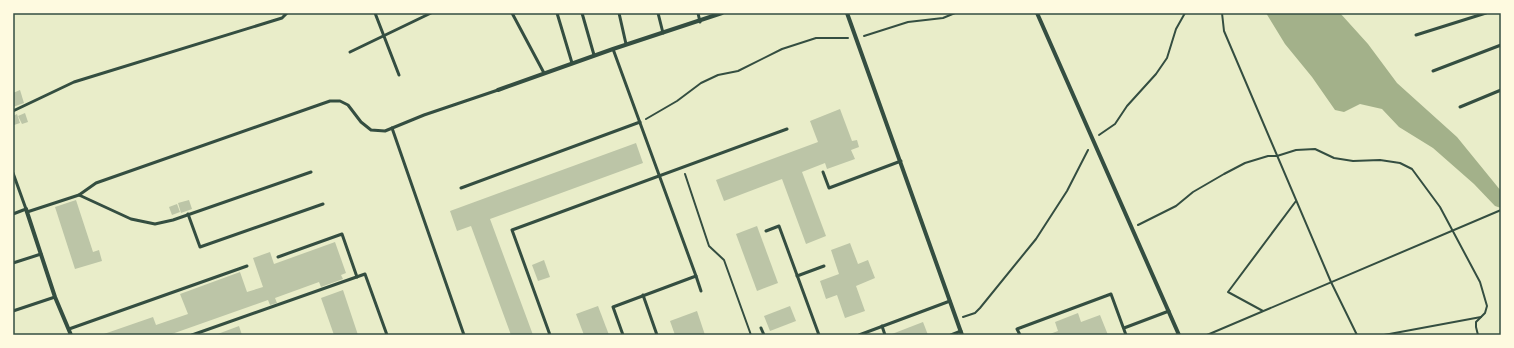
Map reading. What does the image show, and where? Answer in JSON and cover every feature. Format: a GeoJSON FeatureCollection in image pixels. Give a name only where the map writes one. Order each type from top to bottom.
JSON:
{"type":"FeatureCollection","features":[{"type":"Feature","properties":{"kind":"street"},"geometry":{"type":"LineString","coordinates":[[498,90],[613,48],[700,22],[722,13]]}},
{"type":"Feature","properties":{"kind":"street"},"geometry":{"type":"LineString","coordinates":[[847,13],[901,161],[961,333]]}},
{"type":"Feature","properties":{"kind":"street"},"geometry":{"type":"LineString","coordinates":[[1037,13],[1179,335]]}},
{"type":"Feature","properties":{"kind":"street"},"geometry":{"type":"LineString","coordinates":[[27,211],[55,297],[71,335]]}},
{"type":"Feature","properties":{"kind":"lane"},"geometry":{"type":"LineString","coordinates":[[13,112],[74,82],[282,18],[287,13]]}},
{"type":"Feature","properties":{"kind":"lane"},"geometry":{"type":"LineString","coordinates":[[375,13],[399,76]]}},
{"type":"Feature","properties":{"kind":"lane"},"geometry":{"type":"LineString","coordinates":[[350,52],[431,13]]}},
{"type":"Feature","properties":{"kind":"lane"},"geometry":{"type":"LineString","coordinates":[[512,13],[544,74]]}},
{"type":"Feature","properties":{"kind":"lane"},"geometry":{"type":"LineString","coordinates":[[557,13],[572,63]]}},
{"type":"Feature","properties":{"kind":"lane"},"geometry":{"type":"LineString","coordinates":[[582,13],[594,55]]}},
{"type":"Feature","properties":{"kind":"lane"},"geometry":{"type":"LineString","coordinates":[[619,13],[626,44]]}},
{"type":"Feature","properties":{"kind":"lane"},"geometry":{"type":"LineString","coordinates":[[658,13],[663,33]]}},
{"type":"Feature","properties":{"kind":"lane"},"geometry":{"type":"LineString","coordinates":[[698,13],[700,22]]}},
{"type":"Feature","properties":{"kind":"lane"},"geometry":{"type":"LineString","coordinates":[[1416,35],[1486,13]]}},
{"type":"Feature","properties":{"kind":"lane"},"geometry":{"type":"LineString","coordinates":[[1433,71],[1501,45]]}},
{"type":"Feature","properties":{"kind":"lane"},"geometry":{"type":"LineString","coordinates":[[613,48],[701,291]]}},
{"type":"Feature","properties":{"kind":"lane"},"geometry":{"type":"LineString","coordinates":[[13,214],[79,195],[96,183],[330,102],[340,101],[348,105],[361,122],[371,130],[385,131],[424,115],[498,90]]}},
{"type":"Feature","properties":{"kind":"lane"},"geometry":{"type":"LineString","coordinates":[[1460,107],[1501,90]]}},
{"type":"Feature","properties":{"kind":"lane"},"geometry":{"type":"LineString","coordinates":[[461,188],[640,122]]}},
{"type":"Feature","properties":{"kind":"lane"},"geometry":{"type":"LineString","coordinates":[[392,128],[464,335]]}},
{"type":"Feature","properties":{"kind":"lane"},"geometry":{"type":"LineString","coordinates":[[550,335],[512,230],[787,129]]}},
{"type":"Feature","properties":{"kind":"lane"},"geometry":{"type":"LineString","coordinates":[[823,172],[829,188],[901,161]]}},
{"type":"Feature","properties":{"kind":"lane"},"geometry":{"type":"LineString","coordinates":[[79,195],[131,220],[155,224],[310,172]]}},
{"type":"Feature","properties":{"kind":"lane"},"geometry":{"type":"LineString","coordinates":[[13,173],[27,211]]}},
{"type":"Feature","properties":{"kind":"lane"},"geometry":{"type":"LineString","coordinates":[[188,214],[200,247],[323,204]]}},
{"type":"Feature","properties":{"kind":"lane"},"geometry":{"type":"LineString","coordinates":[[766,231],[779,226],[819,335]]}},
{"type":"Feature","properties":{"kind":"lane"},"geometry":{"type":"LineString","coordinates":[[278,257],[342,234],[357,277]]}},
{"type":"Feature","properties":{"kind":"lane"},"geometry":{"type":"LineString","coordinates":[[13,263],[41,254]]}},
{"type":"Feature","properties":{"kind":"lane"},"geometry":{"type":"LineString","coordinates":[[68,329],[247,266]]}},
{"type":"Feature","properties":{"kind":"lane"},"geometry":{"type":"LineString","coordinates":[[797,276],[824,266]]}},
{"type":"Feature","properties":{"kind":"lane"},"geometry":{"type":"LineString","coordinates":[[192,335],[365,274],[388,335]]}},
{"type":"Feature","properties":{"kind":"lane"},"geometry":{"type":"LineString","coordinates":[[623,335],[613,307],[696,276]]}},
{"type":"Feature","properties":{"kind":"lane"},"geometry":{"type":"LineString","coordinates":[[1020,335],[1017,329],[1111,294],[1126,335]]}},
{"type":"Feature","properties":{"kind":"lane"},"geometry":{"type":"LineString","coordinates":[[643,295],[657,335]]}},
{"type":"Feature","properties":{"kind":"lane"},"geometry":{"type":"LineString","coordinates":[[13,311],[55,297]]}},
{"type":"Feature","properties":{"kind":"lane"},"geometry":{"type":"LineString","coordinates":[[859,335],[950,301]]}},
{"type":"Feature","properties":{"kind":"lane"},"geometry":{"type":"LineString","coordinates":[[1124,328],[1169,311]]}},
{"type":"Feature","properties":{"kind":"lane"},"geometry":{"type":"LineString","coordinates":[[882,326],[885,335]]}},
{"type":"Feature","properties":{"kind":"lane"},"geometry":{"type":"LineString","coordinates":[[761,328],[764,335]]}},
{"type":"Feature","properties":{"kind":"lane"},"geometry":{"type":"LineString","coordinates":[[950,335],[961,333]]}},
{"type":"Feature","properties":{"kind":"path"},"geometry":{"type":"LineString","coordinates":[[640,122],[677,101],[701,83],[718,75],[738,71],[782,49],[816,38],[857,38],[908,22],[943,18],[955,13]]}},
{"type":"Feature","properties":{"kind":"path"},"geometry":{"type":"LineString","coordinates":[[957,320],[975,312],[980,308],[1036,239],[1067,192],[1093,139],[1115,124],[1127,106],[1156,74],[1167,58],[1176,29],[1185,13]]}},
{"type":"Feature","properties":{"kind":"path"},"geometry":{"type":"LineString","coordinates":[[1222,13],[1224,31],[1331,282],[1357,335]]}},
{"type":"Feature","properties":{"kind":"path"},"geometry":{"type":"LineString","coordinates":[[1132,229],[1146,219],[1176,206],[1193,192],[1245,163],[1268,156],[1277,156],[1296,150],[1316,149],[1334,158],[1353,161],[1380,160],[1400,163],[1412,169],[1440,207],[1480,282],[1487,306],[1485,314],[1476,322],[1478,335]]}},
{"type":"Feature","properties":{"kind":"path"},"geometry":{"type":"LineString","coordinates":[[682,167],[709,246],[724,260],[751,335]]}},
{"type":"Feature","properties":{"kind":"path"},"geometry":{"type":"LineString","coordinates":[[1263,311],[1228,292],[1296,200]]}},
{"type":"Feature","properties":{"kind":"path"},"geometry":{"type":"LineString","coordinates":[[1207,335],[1501,210]]}},
{"type":"Feature","properties":{"kind":"path"},"geometry":{"type":"LineString","coordinates":[[1384,335],[1481,317]]}},
{"type":"Feature","properties":{"kind":"shaded area"},"geometry":{"type":"Polygon","coordinates":[[[1266,13],[1340,13],[1368,44],[1397,83],[1457,137],[1501,191],[1501,208],[1495,206],[1474,184],[1433,148],[1399,127],[1382,109],[1360,104],[1344,112],[1335,110],[1312,77],[1285,44],[1266,13]]]}},
{"type":"Feature","properties":{"kind":"building"},"geometry":{"type":"Polygon","coordinates":[[[20,90],[24,103],[13,107],[13,93],[20,90]]]}},
{"type":"Feature","properties":{"kind":"building"},"geometry":{"type":"Polygon","coordinates":[[[840,109],[852,141],[857,140],[859,147],[851,150],[855,159],[827,169],[825,163],[802,172],[826,236],[806,244],[782,179],[724,201],[716,180],[818,142],[810,121],[840,109]]]}},
{"type":"Feature","properties":{"kind":"building"},"geometry":{"type":"Polygon","coordinates":[[[25,113],[28,122],[22,124],[18,116],[25,113]]]}},
{"type":"Feature","properties":{"kind":"building"},"geometry":{"type":"Polygon","coordinates":[[[17,114],[20,123],[14,125],[13,116],[17,114]]]}},
{"type":"Feature","properties":{"kind":"building"},"geometry":{"type":"Polygon","coordinates":[[[636,143],[643,163],[490,219],[533,335],[511,335],[471,226],[457,231],[450,211],[636,143]]]}},
{"type":"Feature","properties":{"kind":"building"},"geometry":{"type":"Polygon","coordinates":[[[76,200],[93,252],[99,250],[102,261],[75,269],[55,207],[76,200]]]}},
{"type":"Feature","properties":{"kind":"building"},"geometry":{"type":"Polygon","coordinates":[[[189,200],[192,209],[181,213],[178,203],[189,200]]]}},
{"type":"Feature","properties":{"kind":"building"},"geometry":{"type":"Polygon","coordinates":[[[177,204],[180,212],[172,215],[169,207],[177,204]]]}},
{"type":"Feature","properties":{"kind":"building"},"geometry":{"type":"Polygon","coordinates":[[[757,226],[778,283],[757,291],[736,234],[757,226]]]}},
{"type":"Feature","properties":{"kind":"building"},"geometry":{"type":"Polygon","coordinates":[[[335,242],[346,273],[341,275],[343,279],[321,287],[319,282],[275,298],[277,303],[270,305],[268,300],[169,335],[101,335],[153,317],[156,325],[188,314],[180,294],[240,272],[247,292],[263,287],[253,258],[270,252],[274,264],[335,242]]]}},
{"type":"Feature","properties":{"kind":"building"},"geometry":{"type":"Polygon","coordinates":[[[850,243],[858,264],[868,260],[875,278],[856,286],[865,311],[845,318],[837,295],[826,299],[820,281],[839,274],[831,250],[850,243]]]}},
{"type":"Feature","properties":{"kind":"building"},"geometry":{"type":"Polygon","coordinates":[[[544,260],[550,277],[538,281],[532,265],[544,260]]]}},
{"type":"Feature","properties":{"kind":"building"},"geometry":{"type":"Polygon","coordinates":[[[343,290],[358,335],[334,335],[321,298],[343,290]]]}},
{"type":"Feature","properties":{"kind":"building"},"geometry":{"type":"Polygon","coordinates":[[[598,306],[609,335],[584,335],[576,314],[598,306]]]}},
{"type":"Feature","properties":{"kind":"building"},"geometry":{"type":"Polygon","coordinates":[[[790,306],[796,321],[770,331],[764,316],[790,306]]]}},
{"type":"Feature","properties":{"kind":"building"},"geometry":{"type":"Polygon","coordinates":[[[697,311],[705,335],[675,335],[670,321],[697,311]]]}},
{"type":"Feature","properties":{"kind":"building"},"geometry":{"type":"Polygon","coordinates":[[[1078,313],[1081,322],[1100,315],[1108,335],[1047,335],[1058,331],[1055,322],[1078,313]]]}},
{"type":"Feature","properties":{"kind":"building"},"geometry":{"type":"Polygon","coordinates":[[[923,322],[928,335],[892,334],[923,322]]]}},
{"type":"Feature","properties":{"kind":"building"},"geometry":{"type":"Polygon","coordinates":[[[239,326],[242,335],[215,335],[239,326]]]}}]}
